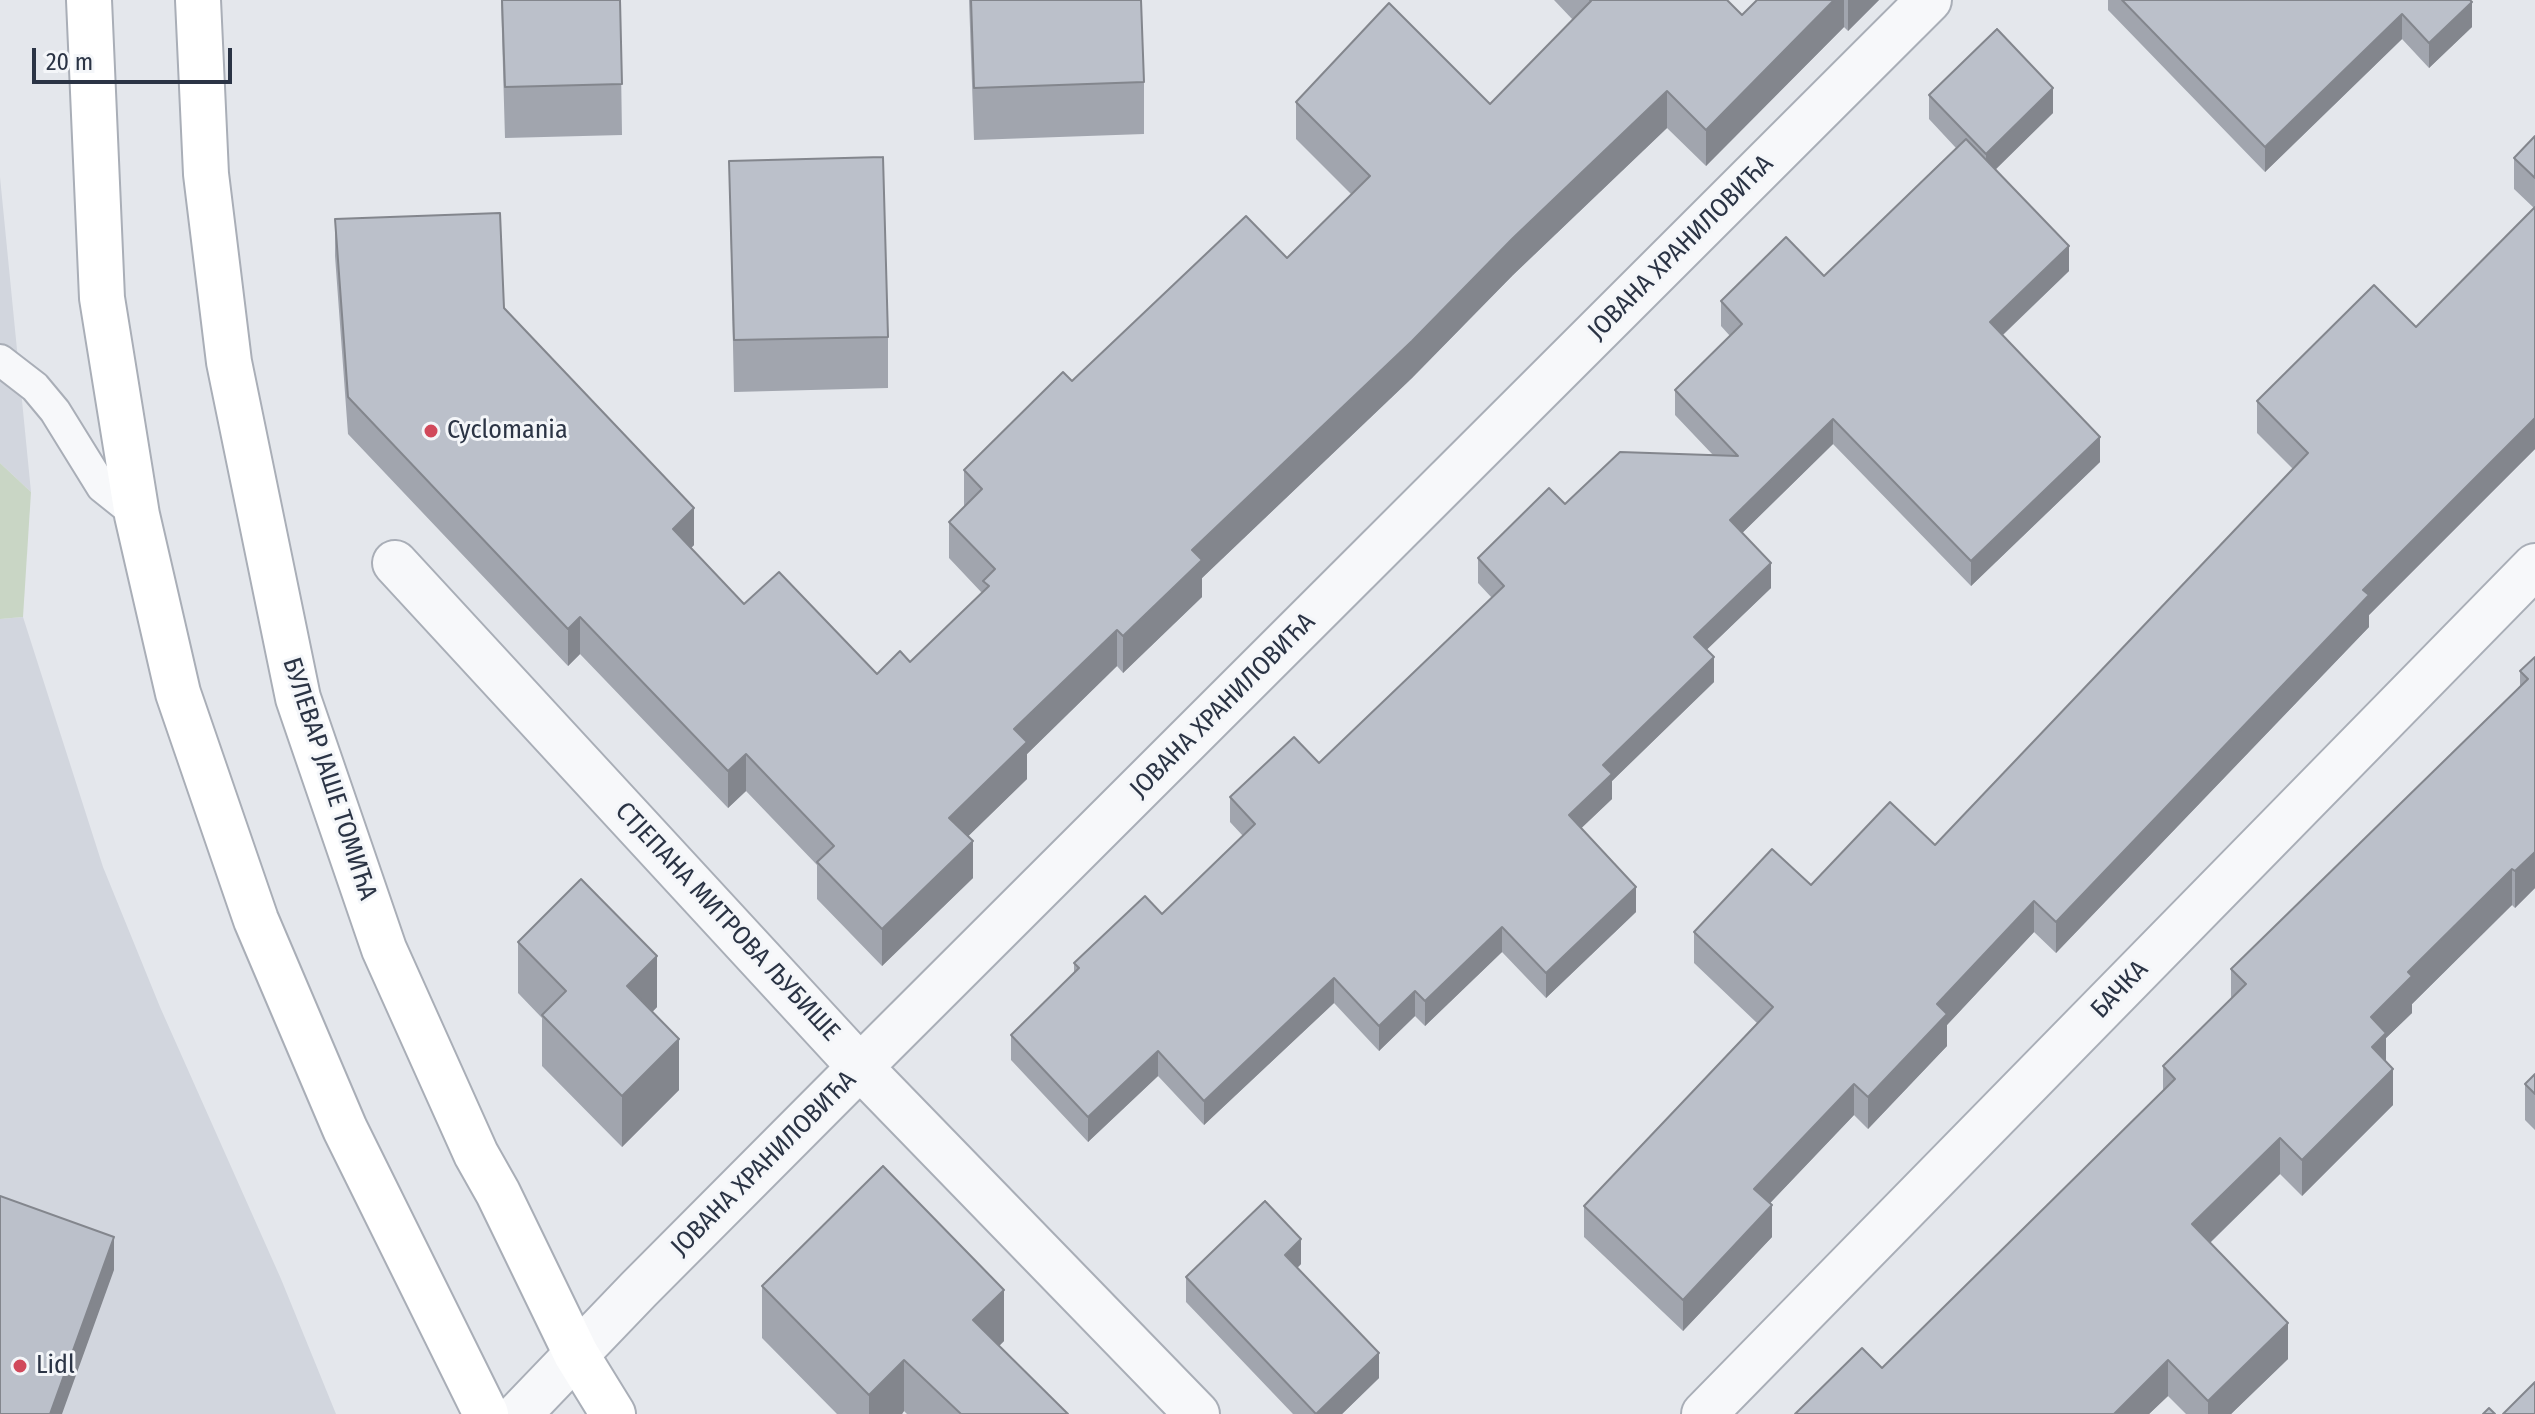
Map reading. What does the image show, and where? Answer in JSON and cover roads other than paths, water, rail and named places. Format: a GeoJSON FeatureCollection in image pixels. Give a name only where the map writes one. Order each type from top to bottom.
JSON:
{"type":"FeatureCollection","features":[{"type":"Feature","properties":{"kind":"main road"},"geometry":{"type":"LineString","coordinates":[[89,0],[102,298],[137,515],[178,693],[256,920],[345,1129],[486,1414]]}},
{"type":"Feature","properties":{"kind":"main road","name":"БУЛЕВАР ЈАШЕ ТОМИЋА"},"geometry":{"type":"LineString","coordinates":[[198,0],[206,174],[229,362],[298,698],[384,949],[476,1154],[576,1354],[613,1414]]}},
{"type":"Feature","properties":{"kind":"street","name":"ЈОВАНА ХРАНИЛОВИЋА"},"geometry":{"type":"LineString","coordinates":[[519,1414],[860,1067],[1929,0]]}},
{"type":"Feature","properties":{"kind":"street","name":"СТЈЕПАНА МИТРОВА ЉУБИШЕ"},"geometry":{"type":"LineString","coordinates":[[395,563],[860,1067],[1197,1414]]}},
{"type":"Feature","properties":{"kind":"street","name":"БАЧКА"},"geometry":{"type":"LineString","coordinates":[[1704,1414],[2535,566]]}},
{"type":"Feature","properties":{"kind":"lane"},"geometry":{"type":"LineString","coordinates":[[0,360],[35,387],[55,411],[102,487],[137,515]]}},
{"type":"Feature","properties":{"kind":"place","name":"Cyclomania"},"geometry":{"type":"Point","coordinates":[431,431]}},
{"type":"Feature","properties":{"kind":"place","name":"Lidl"},"geometry":{"type":"Point","coordinates":[20,1366]}}]}
